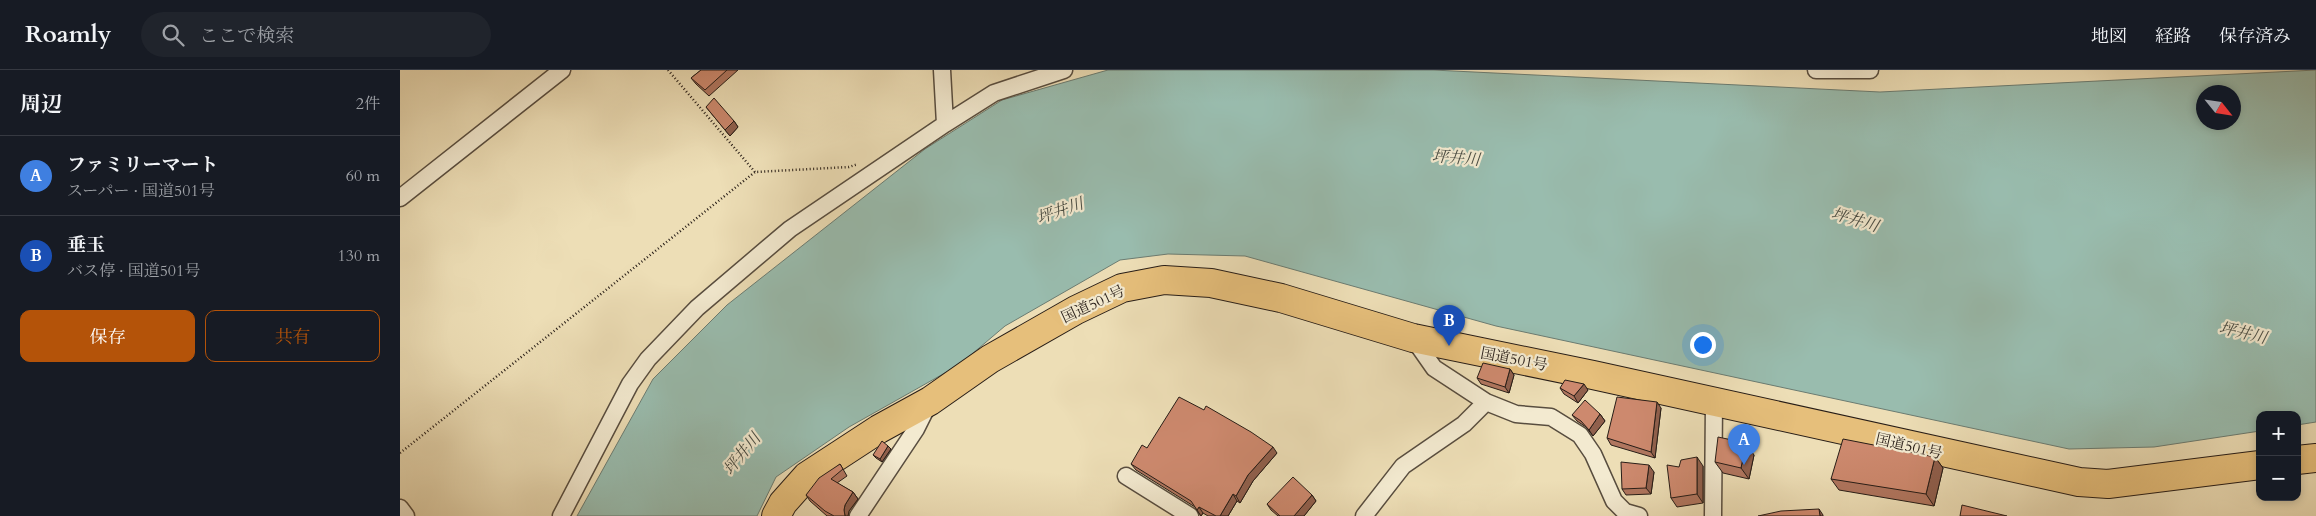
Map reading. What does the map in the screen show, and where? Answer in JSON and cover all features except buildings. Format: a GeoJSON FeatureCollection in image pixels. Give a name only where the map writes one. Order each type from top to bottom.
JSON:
{"type":"FeatureCollection","features":[{"type":"Feature","properties":{"kind":"highway","name":"国道501号"},"geometry":{"type":"LineString","coordinates":[[776,516],[783,503],[807,476],[879,430],[930,401],[990,359],[1076,310],[1122,288],[1164,280],[1211,283],[1280,298],[1413,338],[1593,375],[2079,482],[2108,484],[2256,466]]}},
{"type":"Feature","properties":{"kind":"highway"},"geometry":{"type":"LineString","coordinates":[[2301,460],[2316,458]]}},
{"type":"Feature","properties":{"kind":"street"},"geometry":{"type":"LineString","coordinates":[[400,198],[562,70]]}},
{"type":"Feature","properties":{"kind":"street"},"geometry":{"type":"LineString","coordinates":[[942,70],[946,124]]}},
{"type":"Feature","properties":{"kind":"street"},"geometry":{"type":"LineString","coordinates":[[561,516],[630,384],[648,359],[697,308],[790,229],[946,124],[994,93],[1064,70]]}},
{"type":"Feature","properties":{"kind":"street"},"geometry":{"type":"LineString","coordinates":[[1816,70],[1870,70]]}},
{"type":"Feature","properties":{"kind":"street"},"geometry":{"type":"LineString","coordinates":[[1413,338],[1434,368],[1486,402],[1516,414],[1551,417],[1569,426],[1580,435],[1593,454],[1614,500],[1625,512],[1639,516]]}},
{"type":"Feature","properties":{"kind":"street"},"geometry":{"type":"LineString","coordinates":[[858,516],[916,429],[930,401]]}},
{"type":"Feature","properties":{"kind":"street"},"geometry":{"type":"LineString","coordinates":[[1364,516],[1403,466],[1464,424],[1486,402]]}},
{"type":"Feature","properties":{"kind":"street"},"geometry":{"type":"LineString","coordinates":[[1713,516],[1714,402]]}},
{"type":"Feature","properties":{"kind":"street"},"geometry":{"type":"LineString","coordinates":[[1126,476],[1190,516]]}},
{"type":"Feature","properties":{"kind":"street"},"geometry":{"type":"LineString","coordinates":[[400,508],[406,516]]}},
{"type":"Feature","properties":{"kind":"path"},"geometry":{"type":"LineString","coordinates":[[668,70],[755,172]]}},
{"type":"Feature","properties":{"kind":"path"},"geometry":{"type":"LineString","coordinates":[[400,453],[755,172],[850,167],[864,162]]}},
{"type":"Feature","properties":{"kind":"water","name":"坪井川"},"geometry":{"type":"Polygon","coordinates":[[[1108,70],[1433,70],[1880,92],[2316,70],[2316,422],[2301,424],[2301,411],[2256,411],[2256,432],[2154,447],[2069,449],[1496,326],[1245,256],[1168,254],[1120,260],[1005,326],[959,365],[849,427],[776,477],[757,516],[577,516],[653,379],[727,305],[925,149],[1002,100],[1108,70]]]}},
{"type":"Feature","properties":{"kind":"place","name":"垂玉"},"geometry":{"type":"Point","coordinates":[1449,346]}},
{"type":"Feature","properties":{"kind":"place","name":"ファミリーマート"},"geometry":{"type":"Point","coordinates":[1744,465]}}]}
